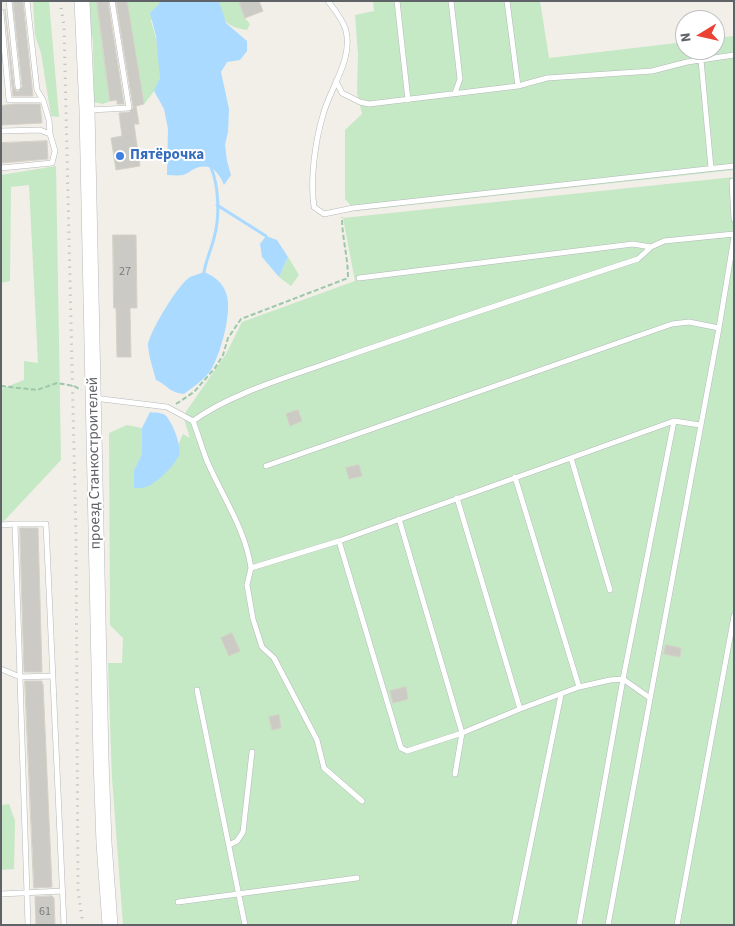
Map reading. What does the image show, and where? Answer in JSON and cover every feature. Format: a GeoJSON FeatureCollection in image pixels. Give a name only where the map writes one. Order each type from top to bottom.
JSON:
{"type":"FeatureCollection","features":[{"type":"Feature","properties":{"kind":"main road","name":"проезд Станкостроителей"},"geometry":{"type":"LineString","coordinates":[[82,1],[87,110],[101,759],[104,843],[110,925]]}},
{"type":"Feature","properties":{"kind":"lane"},"geometry":{"type":"LineString","coordinates":[[9,1],[18,87]]}},
{"type":"Feature","properties":{"kind":"lane"},"geometry":{"type":"LineString","coordinates":[[1,168],[52,163],[55,151],[50,134],[49,120],[38,90],[27,1]]}},
{"type":"Feature","properties":{"kind":"lane"},"geometry":{"type":"LineString","coordinates":[[87,110],[129,108],[112,1]]}},
{"type":"Feature","properties":{"kind":"lane"},"geometry":{"type":"LineString","coordinates":[[328,1],[346,30],[347,53],[323,115],[313,167],[312,192],[314,207],[324,214],[353,208],[734,166]]}},
{"type":"Feature","properties":{"kind":"lane"},"geometry":{"type":"LineString","coordinates":[[397,1],[408,100]]}},
{"type":"Feature","properties":{"kind":"lane"},"geometry":{"type":"LineString","coordinates":[[451,1],[460,79],[455,93]]}},
{"type":"Feature","properties":{"kind":"lane"},"geometry":{"type":"LineString","coordinates":[[507,1],[518,86]]}},
{"type":"Feature","properties":{"kind":"lane"},"geometry":{"type":"LineString","coordinates":[[1,12],[9,100],[43,100]]}},
{"type":"Feature","properties":{"kind":"lane"},"geometry":{"type":"LineString","coordinates":[[336,81],[342,93],[360,102],[369,104],[518,86],[547,78],[652,72],[701,60],[712,168]]}},
{"type":"Feature","properties":{"kind":"lane"},"geometry":{"type":"LineString","coordinates":[[1,131],[40,130],[50,134]]}},
{"type":"Feature","properties":{"kind":"lane"},"geometry":{"type":"LineString","coordinates":[[732,181],[734,219]]}},
{"type":"Feature","properties":{"kind":"lane"},"geometry":{"type":"LineString","coordinates":[[193,421],[227,400],[301,373],[638,259],[651,247],[664,241],[734,234]]}},
{"type":"Feature","properties":{"kind":"lane"},"geometry":{"type":"LineString","coordinates":[[608,925],[700,425],[731,274],[734,238]]}},
{"type":"Feature","properties":{"kind":"lane"},"geometry":{"type":"LineString","coordinates":[[359,278],[633,244],[651,247]]}},
{"type":"Feature","properties":{"kind":"lane"},"geometry":{"type":"LineString","coordinates":[[266,466],[672,324],[689,322],[719,328]]}},
{"type":"Feature","properties":{"kind":"lane"},"geometry":{"type":"LineString","coordinates":[[94,398],[167,407],[193,421],[207,461],[236,517],[249,549],[251,568],[247,585],[252,619],[262,647],[274,658],[317,740],[324,768],[362,801]]}},
{"type":"Feature","properties":{"kind":"lane"},"geometry":{"type":"LineString","coordinates":[[251,568],[339,541],[674,422],[700,425]]}},
{"type":"Feature","properties":{"kind":"lane"},"geometry":{"type":"LineString","coordinates":[[579,925],[623,679],[674,422]]}},
{"type":"Feature","properties":{"kind":"lane"},"geometry":{"type":"LineString","coordinates":[[571,458],[610,590]]}},
{"type":"Feature","properties":{"kind":"lane"},"geometry":{"type":"LineString","coordinates":[[515,478],[579,688]]}},
{"type":"Feature","properties":{"kind":"lane"},"geometry":{"type":"LineString","coordinates":[[457,498],[520,709]]}},
{"type":"Feature","properties":{"kind":"lane"},"geometry":{"type":"LineString","coordinates":[[399,519],[462,733],[455,774]]}},
{"type":"Feature","properties":{"kind":"lane"},"geometry":{"type":"LineString","coordinates":[[15,524],[28,925]]}},
{"type":"Feature","properties":{"kind":"lane"},"geometry":{"type":"LineString","coordinates":[[1,525],[46,524],[64,925]]}},
{"type":"Feature","properties":{"kind":"lane"},"geometry":{"type":"LineString","coordinates":[[339,541],[401,748],[407,751],[462,733],[561,694],[610,680],[623,679],[650,698]]}},
{"type":"Feature","properties":{"kind":"lane"},"geometry":{"type":"LineString","coordinates":[[676,925],[734,616]]}},
{"type":"Feature","properties":{"kind":"lane"},"geometry":{"type":"LineString","coordinates":[[1,669],[20,677],[53,676]]}},
{"type":"Feature","properties":{"kind":"lane"},"geometry":{"type":"LineString","coordinates":[[197,690],[240,893],[245,925]]}},
{"type":"Feature","properties":{"kind":"lane"},"geometry":{"type":"LineString","coordinates":[[514,925],[561,694]]}},
{"type":"Feature","properties":{"kind":"lane"},"geometry":{"type":"LineString","coordinates":[[229,845],[237,841],[243,832],[252,752]]}},
{"type":"Feature","properties":{"kind":"lane"},"geometry":{"type":"LineString","coordinates":[[178,902],[357,878]]}},
{"type":"Feature","properties":{"kind":"lane"},"geometry":{"type":"LineString","coordinates":[[1,894],[62,891]]}},
{"type":"Feature","properties":{"kind":"path"},"geometry":{"type":"LineString","coordinates":[[167,407],[180,403],[194,392],[215,368],[223,355],[228,338],[242,319],[348,278],[348,263],[342,232],[342,215]]}},
{"type":"Feature","properties":{"kind":"path"},"geometry":{"type":"LineString","coordinates":[[1,386],[37,390],[57,383],[74,386],[94,398]]}},
{"type":"Feature","properties":{"kind":"green space"},"geometry":{"type":"Polygon","coordinates":[[[33,1],[49,1],[59,117],[51,116],[41,53],[35,35],[33,1]]]}},
{"type":"Feature","properties":{"kind":"green space"},"geometry":{"type":"Polygon","coordinates":[[[90,1],[97,1],[110,101],[103,104],[94,102],[93,41],[89,20],[90,1]]]}},
{"type":"Feature","properties":{"kind":"green space"},"geometry":{"type":"Polygon","coordinates":[[[159,1],[151,21],[158,49],[160,77],[156,88],[144,104],[127,2],[159,1]]]}},
{"type":"Feature","properties":{"kind":"green space"},"geometry":{"type":"Polygon","coordinates":[[[219,1],[239,1],[245,18],[250,24],[247,30],[230,25],[224,19],[219,1]]]}},
{"type":"Feature","properties":{"kind":"green space"},"geometry":{"type":"Polygon","coordinates":[[[373,1],[540,1],[549,58],[675,43],[675,60],[725,60],[725,37],[734,36],[734,170],[356,211],[345,199],[345,130],[362,114],[357,93],[358,54],[355,15],[374,11],[373,1]]]}},
{"type":"Feature","properties":{"kind":"green space"},"geometry":{"type":"Polygon","coordinates":[[[56,166],[61,460],[3,522],[1,520],[1,389],[24,380],[24,361],[38,363],[29,185],[11,187],[10,281],[1,283],[1,175],[56,166]]]}},
{"type":"Feature","properties":{"kind":"green space"},"geometry":{"type":"Polygon","coordinates":[[[734,177],[734,925],[123,925],[112,778],[108,663],[122,663],[123,638],[110,625],[109,433],[127,425],[142,428],[142,454],[134,470],[179,454],[179,443],[183,434],[190,438],[183,416],[226,354],[242,322],[355,281],[343,218],[734,177]]]}},
{"type":"Feature","properties":{"kind":"green space"},"geometry":{"type":"Polygon","coordinates":[[[288,257],[299,275],[291,286],[279,277],[288,257]]]}},
{"type":"Feature","properties":{"kind":"green space"},"geometry":{"type":"Polygon","coordinates":[[[9,804],[15,821],[14,869],[1,870],[1,805],[9,804]]]}},
{"type":"Feature","properties":{"kind":"water"},"geometry":{"type":"Polygon","coordinates":[[[159,1],[219,1],[226,23],[247,41],[247,51],[240,60],[227,62],[221,72],[229,109],[228,132],[225,145],[231,175],[224,185],[216,172],[209,167],[200,167],[183,175],[167,175],[168,129],[164,109],[154,91],[160,78],[156,36],[150,13],[159,4],[159,1]]]}},
{"type":"Feature","properties":{"kind":"water"},"geometry":{"type":"Polygon","coordinates":[[[266,236],[277,240],[288,257],[279,277],[262,257],[260,244],[266,236]]]}},
{"type":"Feature","properties":{"kind":"water"},"geometry":{"type":"Polygon","coordinates":[[[204,272],[218,280],[223,286],[228,300],[227,320],[219,352],[210,372],[184,394],[172,390],[156,380],[148,346],[158,320],[172,298],[185,281],[204,272]]]}},
{"type":"Feature","properties":{"kind":"water"},"geometry":{"type":"Polygon","coordinates":[[[150,412],[162,413],[168,418],[178,440],[180,451],[177,459],[160,478],[146,487],[134,488],[134,470],[142,454],[142,428],[150,412]]]}},
{"type":"Feature","properties":{"kind":"building"},"geometry":{"type":"Polygon","coordinates":[[[13,1],[23,1],[33,96],[13,96],[5,9],[14,87],[16,91],[19,91],[22,87],[13,1]]]}},
{"type":"Feature","properties":{"kind":"building"},"geometry":{"type":"Polygon","coordinates":[[[97,1],[108,1],[124,104],[117,104],[117,100],[110,101],[97,1]]]}},
{"type":"Feature","properties":{"kind":"building"},"geometry":{"type":"Polygon","coordinates":[[[116,1],[127,1],[144,104],[136,106],[139,124],[134,124],[140,166],[116,170],[111,138],[122,136],[119,113],[130,112],[133,108],[116,1]]]}},
{"type":"Feature","properties":{"kind":"building"},"geometry":{"type":"Polygon","coordinates":[[[239,1],[259,1],[263,11],[245,18],[239,1]]]}},
{"type":"Feature","properties":{"kind":"building"},"geometry":{"type":"Polygon","coordinates":[[[40,104],[42,123],[1,125],[1,106],[40,104]]]}},
{"type":"Feature","properties":{"kind":"building"},"geometry":{"type":"Polygon","coordinates":[[[47,141],[48,159],[1,163],[1,143],[47,141]]]}},
{"type":"Feature","properties":{"kind":"building"},"geometry":{"type":"Polygon","coordinates":[[[113,235],[136,235],[137,308],[130,308],[131,357],[117,357],[113,235]]]}},
{"type":"Feature","properties":{"kind":"building"},"geometry":{"type":"Polygon","coordinates":[[[298,410],[302,421],[290,426],[286,414],[298,410]]]}},
{"type":"Feature","properties":{"kind":"building"},"geometry":{"type":"Polygon","coordinates":[[[359,465],[362,476],[349,479],[346,468],[359,465]]]}},
{"type":"Feature","properties":{"kind":"building"},"geometry":{"type":"Polygon","coordinates":[[[20,528],[38,528],[42,672],[24,672],[20,528]]]}},
{"type":"Feature","properties":{"kind":"building"},"geometry":{"type":"Polygon","coordinates":[[[232,633],[240,651],[229,656],[221,638],[232,633]]]}},
{"type":"Feature","properties":{"kind":"building"},"geometry":{"type":"Polygon","coordinates":[[[666,645],[681,648],[680,657],[664,654],[666,645]]]}},
{"type":"Feature","properties":{"kind":"building"},"geometry":{"type":"Polygon","coordinates":[[[25,681],[42,681],[43,684],[52,887],[34,888],[25,681]]]}},
{"type":"Feature","properties":{"kind":"building"},"geometry":{"type":"Polygon","coordinates":[[[406,687],[408,699],[393,703],[390,691],[406,687]]]}},
{"type":"Feature","properties":{"kind":"building"},"geometry":{"type":"Polygon","coordinates":[[[279,715],[281,728],[272,730],[269,717],[279,715]]]}},
{"type":"Feature","properties":{"kind":"building"},"geometry":{"type":"Polygon","coordinates":[[[52,896],[54,898],[55,925],[36,925],[35,897],[52,896]]]}},
{"type":"Feature","properties":{"kind":"waterway"},"geometry":{"type":"LineString","coordinates":[[204,272],[217,221],[218,202],[211,167]]}},
{"type":"Feature","properties":{"kind":"waterway"},"geometry":{"type":"LineString","coordinates":[[217,205],[266,236]]}},
{"type":"Feature","properties":{"kind":"railway"},"geometry":{"type":"LineString","coordinates":[[60,1],[64,26],[76,536],[78,891],[83,925]]}},
{"type":"Feature","properties":{"kind":"place","name":"Пятёрочка"},"geometry":{"type":"Point","coordinates":[120,156]}}]}
